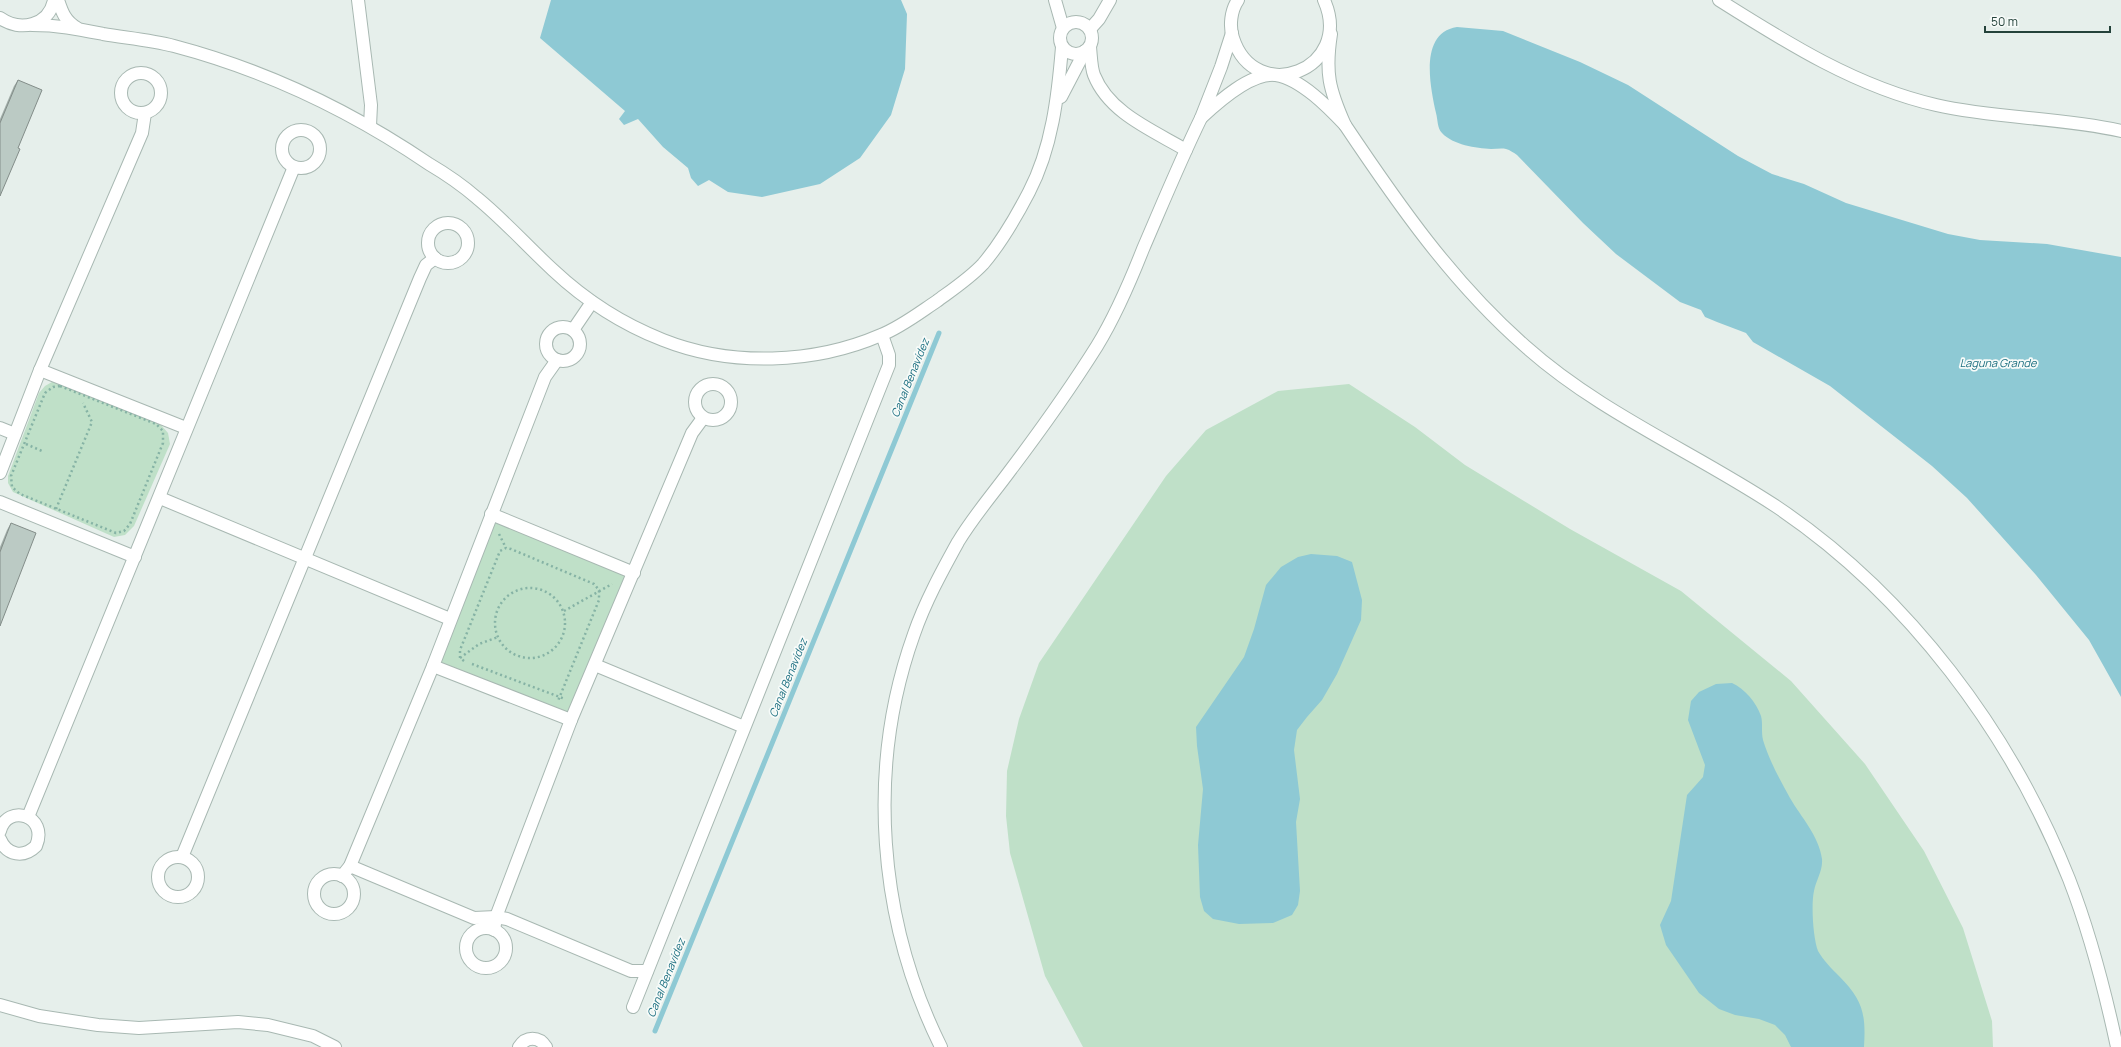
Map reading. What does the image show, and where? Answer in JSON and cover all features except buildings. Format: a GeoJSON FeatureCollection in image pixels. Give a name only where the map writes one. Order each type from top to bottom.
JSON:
{"type":"FeatureCollection","features":[{"type":"Feature","properties":{"kind":"street"},"geometry":{"type":"LineString","coordinates":[[32,25],[48,15],[54,0]]}},
{"type":"Feature","properties":{"kind":"street"},"geometry":{"type":"LineString","coordinates":[[58,0],[64,16],[69,23],[77,28]]}},
{"type":"Feature","properties":{"kind":"street"},"geometry":{"type":"LineString","coordinates":[[358,0],[371,104],[370,126]]}},
{"type":"Feature","properties":{"kind":"street"},"geometry":{"type":"LineString","coordinates":[[1055,0],[1063,28]]}},
{"type":"Feature","properties":{"kind":"street"},"geometry":{"type":"LineString","coordinates":[[1090,29],[1099,19],[1110,0]]}},
{"type":"Feature","properties":{"kind":"street"},"geometry":{"type":"LineString","coordinates":[[1238,0],[1232,17],[1232,33],[1236,48],[1246,62],[1260,71],[1276,75],[1292,82],[1308,91],[1331,109],[1345,125],[1394,199],[1439,257],[1477,301],[1527,348],[1567,379],[1618,414],[1780,509],[1857,571],[1897,609],[1930,647],[1965,690],[1996,737],[2046,827],[2069,879],[2084,923],[2117,1047]]}},
{"type":"Feature","properties":{"kind":"street"},"geometry":{"type":"LineString","coordinates":[[1324,0],[1329,10],[1330,34],[1327,60],[1328,83],[1345,125]]}},
{"type":"Feature","properties":{"kind":"street"},"geometry":{"type":"LineString","coordinates":[[1719,0],[1793,47],[1890,92],[1935,105],[1978,113],[2098,126],[2121,131]]}},
{"type":"Feature","properties":{"kind":"street"},"geometry":{"type":"LineString","coordinates":[[0,18],[14,25]]}},
{"type":"Feature","properties":{"kind":"street"},"geometry":{"type":"LineString","coordinates":[[0,25],[32,25],[77,28],[171,45],[219,60],[282,84],[370,126],[396,141],[475,195],[553,270],[592,302],[635,328],[666,341],[704,352],[735,357],[794,357],[830,351],[882,335],[913,318],[968,278],[982,264],[1014,218],[1030,190],[1046,147],[1056,107],[1062,47],[1060,37],[1063,28],[1067,24],[1077,21],[1086,25],[1090,29],[1093,38],[1056,107]]}},
{"type":"Feature","properties":{"kind":"street"},"geometry":{"type":"LineString","coordinates":[[941,1047],[917,994],[897,926],[888,879],[884,825],[885,782],[891,727],[906,660],[924,608],[958,542],[975,515],[1057,407],[1098,343],[1127,288],[1201,118],[1221,67],[1232,33]]}},
{"type":"Feature","properties":{"kind":"street"},"geometry":{"type":"LineString","coordinates":[[1201,118],[1220,99],[1238,87],[1257,78],[1291,74],[1305,69],[1317,60],[1326,48],[1330,34]]}},
{"type":"Feature","properties":{"kind":"street"},"geometry":{"type":"LineString","coordinates":[[1062,47],[1070,53],[1075,54],[1088,49]]}},
{"type":"Feature","properties":{"kind":"street"},"geometry":{"type":"LineString","coordinates":[[1088,49],[1093,73],[1109,98],[1136,121],[1186,150]]}},
{"type":"Feature","properties":{"kind":"street"},"geometry":{"type":"LineString","coordinates":[[0,473],[40,370],[142,133],[145,113]]}},
{"type":"Feature","properties":{"kind":"street"},"geometry":{"type":"LineString","coordinates":[[28,817],[160,498],[186,428],[294,167]]}},
{"type":"Feature","properties":{"kind":"street"},"geometry":{"type":"LineString","coordinates":[[182,858],[420,278],[426,265],[435,258]]}},
{"type":"Feature","properties":{"kind":"street"},"geometry":{"type":"LineString","coordinates":[[572,330],[592,302]]}},
{"type":"Feature","properties":{"kind":"street"},"geometry":{"type":"LineString","coordinates":[[560,327],[572,330],[579,336],[580,342],[578,353],[568,360],[557,360],[548,353],[545,342],[547,337],[554,329],[560,327]]}},
{"type":"Feature","properties":{"kind":"street"},"geometry":{"type":"LineString","coordinates":[[633,1007],[889,365],[890,355],[882,335]]}},
{"type":"Feature","properties":{"kind":"street"},"geometry":{"type":"LineString","coordinates":[[342,876],[350,866],[433,666],[545,377],[557,360]]}},
{"type":"Feature","properties":{"kind":"street"},"geometry":{"type":"LineString","coordinates":[[40,370],[186,428]]}},
{"type":"Feature","properties":{"kind":"street"},"geometry":{"type":"LineString","coordinates":[[494,930],[496,917],[571,720],[692,433],[703,418]]}},
{"type":"Feature","properties":{"kind":"street"},"geometry":{"type":"LineString","coordinates":[[0,428],[15,434]]}},
{"type":"Feature","properties":{"kind":"street"},"geometry":{"type":"LineString","coordinates":[[160,498],[450,619]]}},
{"type":"Feature","properties":{"kind":"street"},"geometry":{"type":"LineString","coordinates":[[0,502],[135,557]]}},
{"type":"Feature","properties":{"kind":"street"},"geometry":{"type":"LineString","coordinates":[[491,514],[634,573]]}},
{"type":"Feature","properties":{"kind":"street"},"geometry":{"type":"LineString","coordinates":[[595,665],[744,727]]}},
{"type":"Feature","properties":{"kind":"street"},"geometry":{"type":"LineString","coordinates":[[433,666],[571,720]]}},
{"type":"Feature","properties":{"kind":"street"},"geometry":{"type":"LineString","coordinates":[[0,831],[5,821],[10,817],[22,815],[28,817],[37,826],[39,832],[36,846],[31,850],[18,854],[12,853],[6,849],[0,839]]}},
{"type":"Feature","properties":{"kind":"street"},"geometry":{"type":"LineString","coordinates":[[350,866],[474,918],[496,917],[507,919],[631,971],[647,971]]}},
{"type":"Feature","properties":{"kind":"street"},"geometry":{"type":"LineString","coordinates":[[0,1004],[39,1016],[98,1025],[139,1028],[238,1022],[268,1025],[313,1036],[335,1047]]}},
{"type":"Feature","properties":{"kind":"street"},"geometry":{"type":"LineString","coordinates":[[520,1047],[523,1042],[533,1038],[542,1041],[546,1047]]}},
{"type":"Feature","properties":{"kind":"path"},"geometry":{"type":"LineString","coordinates":[[60,386],[79,394],[160,427],[163,431],[163,443],[130,524],[124,531],[116,533],[20,494],[12,487],[11,476],[45,393],[49,389],[60,386]]}},
{"type":"Feature","properties":{"kind":"path"},"geometry":{"type":"LineString","coordinates":[[56,509],[92,422],[79,394]]}},
{"type":"Feature","properties":{"kind":"path"},"geometry":{"type":"LineString","coordinates":[[24,443],[42,450]]}},
{"type":"Feature","properties":{"kind":"path"},"geometry":{"type":"LineString","coordinates":[[506,548],[594,584],[599,590],[599,600],[559,696],[460,658],[460,650],[500,551],[506,548]]}},
{"type":"Feature","properties":{"kind":"path"},"geometry":{"type":"LineString","coordinates":[[564,611],[613,583]]}},
{"type":"Feature","properties":{"kind":"path"},"geometry":{"type":"LineString","coordinates":[[528,588],[540,589],[550,594],[558,601],[564,611],[566,623],[564,635],[558,646],[549,654],[538,658],[526,658],[514,655],[504,647],[498,637],[495,626],[496,615],[500,604],[517,590],[528,588]]}},
{"type":"Feature","properties":{"kind":"path"},"geometry":{"type":"LineString","coordinates":[[433,666],[460,658],[479,644],[498,637]]}},
{"type":"Feature","properties":{"kind":"green space"},"geometry":{"type":"Polygon","coordinates":[[[52,382],[60,382],[161,425],[168,433],[170,444],[134,526],[125,535],[114,537],[13,492],[8,483],[8,476],[39,393],[45,386],[52,382]]]}},
{"type":"Feature","properties":{"kind":"green space"},"geometry":{"type":"Polygon","coordinates":[[[1349,384],[1415,427],[1465,465],[1570,529],[1681,591],[1791,681],[1865,764],[1924,851],[1963,928],[1992,1021],[1993,1047],[1083,1047],[1045,976],[1010,853],[1006,816],[1007,771],[1019,719],[1039,663],[1166,476],[1206,430],[1278,391],[1349,384]]]}},
{"type":"Feature","properties":{"kind":"green space"},"geometry":{"type":"Polygon","coordinates":[[[491,514],[634,573],[571,720],[433,666],[491,514]]]}},
{"type":"Feature","properties":{"kind":"water"},"geometry":{"type":"Polygon","coordinates":[[[551,0],[901,0],[907,14],[905,69],[891,115],[860,158],[820,184],[762,197],[728,192],[709,180],[698,186],[691,178],[688,168],[663,147],[638,119],[624,125],[619,119],[625,111],[540,38],[551,0]]]}},
{"type":"Feature","properties":{"kind":"water","name":"Laguna Grande"},"geometry":{"type":"Polygon","coordinates":[[[1457,27],[1503,31],[1580,62],[1628,85],[1738,156],[1772,174],[1804,184],[1846,203],[1948,234],[1980,240],[2047,244],[2121,257],[2121,697],[2089,640],[2036,575],[1967,498],[1932,466],[1830,386],[1753,342],[1746,333],[1705,317],[1701,310],[1680,302],[1616,254],[1583,223],[1517,155],[1506,149],[1485,149],[1458,143],[1440,131],[1431,89],[1430,62],[1432,50],[1437,39],[1445,31],[1457,27]]]}},
{"type":"Feature","properties":{"kind":"water"},"geometry":{"type":"Polygon","coordinates":[[[1311,554],[1337,556],[1352,562],[1362,600],[1361,620],[1337,674],[1322,700],[1297,730],[1294,750],[1300,799],[1296,822],[1300,891],[1298,905],[1292,915],[1273,923],[1239,924],[1213,919],[1204,911],[1200,897],[1198,845],[1203,789],[1196,727],[1244,657],[1254,629],[1266,585],[1281,567],[1298,557],[1311,554]]]}},
{"type":"Feature","properties":{"kind":"water"},"geometry":{"type":"Polygon","coordinates":[[[1732,683],[1750,696],[1759,711],[1762,719],[1762,734],[1765,747],[1790,798],[1817,842],[1822,863],[1813,897],[1813,921],[1816,945],[1822,958],[1847,985],[1858,1000],[1863,1016],[1864,1047],[1791,1047],[1785,1035],[1775,1025],[1759,1019],[1735,1015],[1719,1009],[1699,993],[1666,945],[1660,925],[1671,901],[1687,795],[1703,777],[1705,765],[1688,720],[1691,701],[1699,692],[1716,684],[1732,683]]]}},
{"type":"Feature","properties":{"kind":"waterway","name":"Canal Benavídez"},"geometry":{"type":"LineString","coordinates":[[655,1031],[939,333]]}}]}
